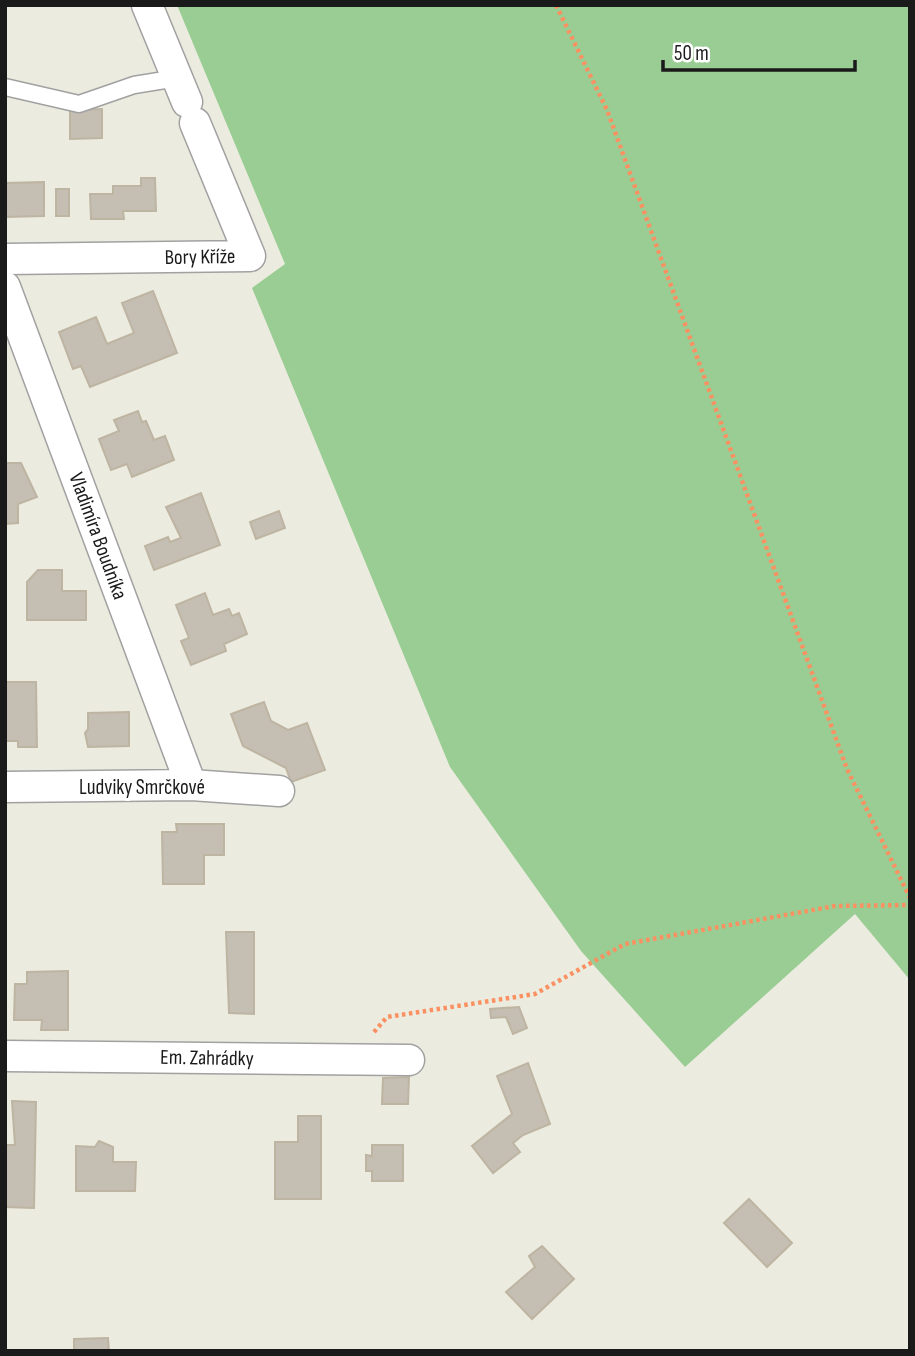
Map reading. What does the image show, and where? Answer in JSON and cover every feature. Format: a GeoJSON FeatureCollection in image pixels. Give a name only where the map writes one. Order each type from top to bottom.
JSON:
{"type":"FeatureCollection","features":[{"type":"Feature","properties":{"kind":"street"},"geometry":{"type":"LineString","coordinates":[[147,5],[186,101]]}},
{"type":"Feature","properties":{"kind":"street","name":"Bory Kříže"},"geometry":{"type":"LineString","coordinates":[[5,259],[250,256],[186,101]]}},
{"type":"Feature","properties":{"kind":"street","name":"Vladimíra Boudníka"},"geometry":{"type":"LineString","coordinates":[[5,287],[191,785]]}},
{"type":"Feature","properties":{"kind":"street","name":"Ludviky Smrčkové"},"geometry":{"type":"LineString","coordinates":[[5,787],[191,785],[279,791]]}},
{"type":"Feature","properties":{"kind":"street","name":"Em. Zahrádky"},"geometry":{"type":"LineString","coordinates":[[5,1056],[408,1060]]}},
{"type":"Feature","properties":{"kind":"lane"},"geometry":{"type":"LineString","coordinates":[[5,87],[79,104],[134,85],[186,101]]}},
{"type":"Feature","properties":{"kind":"path"},"geometry":{"type":"LineString","coordinates":[[556,5],[607,110],[847,769],[910,898]]}},
{"type":"Feature","properties":{"kind":"path"},"geometry":{"type":"LineString","coordinates":[[351,1059],[387,1017],[534,993],[625,944],[835,906],[910,905]]}},
{"type":"Feature","properties":{"kind":"green space"},"geometry":{"type":"Polygon","coordinates":[[[177,5],[910,5],[910,980],[855,914],[685,1067],[581,951],[450,767],[252,288],[285,264],[177,5]]]}},
{"type":"Feature","properties":{"kind":"building"},"geometry":{"type":"Polygon","coordinates":[[[102,109],[102,138],[70,139],[70,110],[102,109]]]}},
{"type":"Feature","properties":{"kind":"building"},"geometry":{"type":"Polygon","coordinates":[[[141,178],[155,178],[156,211],[123,211],[124,219],[91,219],[90,194],[113,194],[113,186],[141,186],[141,178]]]}},
{"type":"Feature","properties":{"kind":"building"},"geometry":{"type":"Polygon","coordinates":[[[44,182],[44,216],[5,217],[5,183],[44,182]]]}},
{"type":"Feature","properties":{"kind":"building"},"geometry":{"type":"Polygon","coordinates":[[[56,189],[69,189],[69,216],[56,216],[56,189]]]}},
{"type":"Feature","properties":{"kind":"building"},"geometry":{"type":"Polygon","coordinates":[[[153,291],[177,353],[90,387],[81,366],[73,369],[59,332],[96,317],[107,344],[134,333],[122,303],[153,291]]]}},
{"type":"Feature","properties":{"kind":"building"},"geometry":{"type":"Polygon","coordinates":[[[138,411],[142,422],[146,421],[154,440],[165,436],[174,460],[132,477],[127,464],[111,470],[99,439],[119,431],[114,420],[138,411]]]}},
{"type":"Feature","properties":{"kind":"building"},"geometry":{"type":"Polygon","coordinates":[[[5,463],[21,463],[37,497],[18,504],[18,523],[5,524],[5,463]]]}},
{"type":"Feature","properties":{"kind":"building"},"geometry":{"type":"Polygon","coordinates":[[[201,493],[220,545],[154,570],[145,546],[168,537],[170,542],[181,538],[166,507],[201,493]]]}},
{"type":"Feature","properties":{"kind":"building"},"geometry":{"type":"Polygon","coordinates":[[[279,511],[285,528],[256,539],[250,522],[279,511]]]}},
{"type":"Feature","properties":{"kind":"building"},"geometry":{"type":"Polygon","coordinates":[[[38,570],[62,570],[62,591],[86,591],[86,620],[27,620],[27,582],[38,570]]]}},
{"type":"Feature","properties":{"kind":"building"},"geometry":{"type":"Polygon","coordinates":[[[205,593],[213,615],[229,609],[232,616],[239,613],[247,634],[224,644],[226,651],[191,665],[181,641],[189,638],[176,605],[205,593]]]}},
{"type":"Feature","properties":{"kind":"building"},"geometry":{"type":"Polygon","coordinates":[[[5,682],[36,682],[37,747],[18,747],[18,741],[5,741],[5,682]]]}},
{"type":"Feature","properties":{"kind":"building"},"geometry":{"type":"Polygon","coordinates":[[[264,702],[271,721],[288,730],[307,723],[325,770],[291,782],[286,768],[243,746],[231,714],[264,702]]]}},
{"type":"Feature","properties":{"kind":"building"},"geometry":{"type":"Polygon","coordinates":[[[129,712],[129,746],[88,747],[85,733],[88,729],[88,713],[129,712]]]}},
{"type":"Feature","properties":{"kind":"building"},"geometry":{"type":"Polygon","coordinates":[[[176,824],[224,824],[224,855],[204,855],[204,884],[163,884],[162,832],[177,832],[176,824]]]}},
{"type":"Feature","properties":{"kind":"building"},"geometry":{"type":"Polygon","coordinates":[[[226,932],[254,932],[254,1014],[229,1013],[226,932]]]}},
{"type":"Feature","properties":{"kind":"building"},"geometry":{"type":"Polygon","coordinates":[[[68,971],[68,1030],[41,1030],[42,1020],[14,1020],[15,984],[27,984],[27,972],[68,971]]]}},
{"type":"Feature","properties":{"kind":"building"},"geometry":{"type":"Polygon","coordinates":[[[519,1007],[527,1028],[513,1034],[506,1017],[491,1018],[490,1009],[519,1007]]]}},
{"type":"Feature","properties":{"kind":"building"},"geometry":{"type":"Polygon","coordinates":[[[528,1063],[550,1124],[523,1135],[513,1143],[520,1152],[493,1173],[472,1146],[512,1114],[497,1076],[528,1063]]]}},
{"type":"Feature","properties":{"kind":"building"},"geometry":{"type":"Polygon","coordinates":[[[409,1077],[408,1104],[382,1104],[383,1078],[409,1077]]]}},
{"type":"Feature","properties":{"kind":"building"},"geometry":{"type":"Polygon","coordinates":[[[12,1101],[36,1102],[34,1208],[5,1207],[5,1145],[15,1145],[12,1101]]]}},
{"type":"Feature","properties":{"kind":"building"},"geometry":{"type":"Polygon","coordinates":[[[298,1116],[321,1116],[321,1199],[275,1199],[275,1142],[298,1142],[298,1116]]]}},
{"type":"Feature","properties":{"kind":"building"},"geometry":{"type":"Polygon","coordinates":[[[99,1141],[113,1147],[113,1162],[136,1162],[135,1191],[76,1191],[76,1146],[95,1147],[99,1141]]]}},
{"type":"Feature","properties":{"kind":"building"},"geometry":{"type":"Polygon","coordinates":[[[372,1145],[403,1145],[403,1181],[372,1181],[372,1171],[366,1171],[366,1155],[372,1156],[372,1145]]]}},
{"type":"Feature","properties":{"kind":"building"},"geometry":{"type":"Polygon","coordinates":[[[749,1199],[792,1243],[767,1267],[724,1223],[749,1199]]]}},
{"type":"Feature","properties":{"kind":"building"},"geometry":{"type":"Polygon","coordinates":[[[542,1246],[574,1279],[532,1319],[506,1292],[535,1267],[529,1256],[542,1246]]]}},
{"type":"Feature","properties":{"kind":"building"},"geometry":{"type":"Polygon","coordinates":[[[108,1338],[109,1351],[74,1351],[74,1339],[108,1338]]]}}]}
